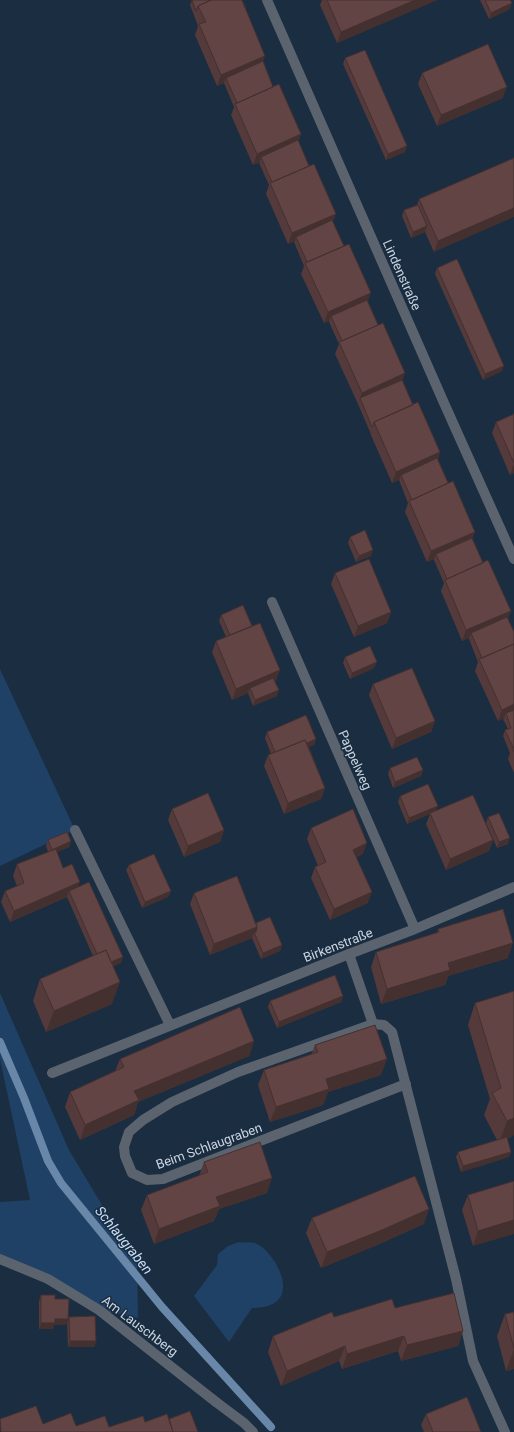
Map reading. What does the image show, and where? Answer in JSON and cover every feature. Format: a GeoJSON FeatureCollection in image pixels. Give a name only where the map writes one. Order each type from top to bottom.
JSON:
{"type":"FeatureCollection","features":[{"type":"Feature","properties":{"kind":"street","name":"Lindenstraße"},"geometry":{"type":"LineString","coordinates":[[267,0],[514,559]]}},
{"type":"Feature","properties":{"kind":"street","name":"Pappelweg"},"geometry":{"type":"LineString","coordinates":[[272,602],[415,929]]}},
{"type":"Feature","properties":{"kind":"street"},"geometry":{"type":"LineString","coordinates":[[75,830],[170,1025]]}},
{"type":"Feature","properties":{"kind":"street","name":"Birkenstraße"},"geometry":{"type":"LineString","coordinates":[[52,1073],[415,929],[514,887]]}},
{"type":"Feature","properties":{"kind":"street"},"geometry":{"type":"LineString","coordinates":[[349,954],[373,1024]]}},
{"type":"Feature","properties":{"kind":"street","name":"Beim Schlaugraben"},"geometry":{"type":"LineString","coordinates":[[406,1084],[163,1179],[147,1180],[132,1173],[125,1156],[124,1147],[129,1132],[143,1120],[172,1102],[238,1072],[373,1024],[384,1025],[392,1032],[406,1084],[456,1279],[473,1361],[505,1432]]}},
{"type":"Feature","properties":{"kind":"street","name":"Am Lauschberg"},"geometry":{"type":"LineString","coordinates":[[0,1259],[48,1279],[99,1310],[244,1423],[253,1432]]}},
{"type":"Feature","properties":{"kind":"shaded area"},"geometry":{"type":"Polygon","coordinates":[[[0,669],[75,830],[0,866],[0,669]]]}},
{"type":"Feature","properties":{"kind":"shaded area"},"geometry":{"type":"Polygon","coordinates":[[[0,993],[69,1150],[123,1240],[137,1258],[138,1318],[99,1310],[0,1259],[0,1202],[30,1200],[0,1059],[0,993]]]}},
{"type":"Feature","properties":{"kind":"shaded area"},"geometry":{"type":"Polygon","coordinates":[[[239,1242],[255,1243],[268,1253],[278,1268],[282,1277],[283,1286],[282,1294],[278,1300],[266,1307],[252,1308],[229,1342],[194,1296],[217,1265],[218,1254],[228,1246],[239,1242]]]}},
{"type":"Feature","properties":{"kind":"building"},"geometry":{"type":"Polygon","coordinates":[[[192,0],[211,0],[198,6],[196,11],[192,0]]]}},
{"type":"Feature","properties":{"kind":"building"},"geometry":{"type":"Polygon","coordinates":[[[211,0],[242,0],[265,56],[221,75],[199,24],[206,22],[198,6],[211,0]]]}},
{"type":"Feature","properties":{"kind":"building"},"geometry":{"type":"Polygon","coordinates":[[[327,0],[415,0],[341,32],[327,0]]]}},
{"type":"Feature","properties":{"kind":"building"},"geometry":{"type":"Polygon","coordinates":[[[485,0],[510,0],[512,3],[491,13],[485,0]]]}},
{"type":"Feature","properties":{"kind":"building"},"geometry":{"type":"Polygon","coordinates":[[[488,44],[507,87],[441,115],[422,73],[488,44]]]}},
{"type":"Feature","properties":{"kind":"building"},"geometry":{"type":"Polygon","coordinates":[[[365,50],[407,146],[388,154],[345,58],[365,50]]]}},
{"type":"Feature","properties":{"kind":"building"},"geometry":{"type":"Polygon","coordinates":[[[263,61],[273,87],[237,103],[226,78],[263,61]]]}},
{"type":"Feature","properties":{"kind":"building"},"geometry":{"type":"Polygon","coordinates":[[[279,84],[301,134],[257,154],[235,104],[279,84]]]}},
{"type":"Feature","properties":{"kind":"building"},"geometry":{"type":"Polygon","coordinates":[[[298,140],[309,166],[272,182],[261,157],[298,140]]]}},
{"type":"Feature","properties":{"kind":"building"},"geometry":{"type":"Polygon","coordinates":[[[514,158],[514,208],[438,241],[419,199],[514,158]]]}},
{"type":"Feature","properties":{"kind":"building"},"geometry":{"type":"Polygon","coordinates":[[[314,164],[336,214],[292,233],[270,183],[314,164]]]}},
{"type":"Feature","properties":{"kind":"building"},"geometry":{"type":"Polygon","coordinates":[[[418,205],[427,226],[413,232],[404,210],[418,205]]]}},
{"type":"Feature","properties":{"kind":"building"},"geometry":{"type":"Polygon","coordinates":[[[332,220],[344,246],[307,262],[296,237],[332,220]]]}},
{"type":"Feature","properties":{"kind":"building"},"geometry":{"type":"Polygon","coordinates":[[[349,244],[371,293],[328,312],[305,263],[349,244]]]}},
{"type":"Feature","properties":{"kind":"building"},"geometry":{"type":"Polygon","coordinates":[[[457,259],[504,366],[485,374],[437,268],[457,259]]]}},
{"type":"Feature","properties":{"kind":"building"},"geometry":{"type":"Polygon","coordinates":[[[367,300],[378,325],[342,341],[331,316],[367,300]]]}},
{"type":"Feature","properties":{"kind":"building"},"geometry":{"type":"Polygon","coordinates":[[[383,323],[405,373],[362,393],[339,342],[383,323]]]}},
{"type":"Feature","properties":{"kind":"building"},"geometry":{"type":"Polygon","coordinates":[[[402,380],[413,405],[374,422],[372,427],[360,398],[402,380]]]}},
{"type":"Feature","properties":{"kind":"building"},"geometry":{"type":"Polygon","coordinates":[[[418,402],[440,452],[396,472],[374,422],[418,402]]]}},
{"type":"Feature","properties":{"kind":"building"},"geometry":{"type":"Polygon","coordinates":[[[514,414],[514,463],[496,422],[514,414]]]}},
{"type":"Feature","properties":{"kind":"building"},"geometry":{"type":"Polygon","coordinates":[[[437,458],[448,483],[412,500],[401,475],[437,458]]]}},
{"type":"Feature","properties":{"kind":"building"},"geometry":{"type":"Polygon","coordinates":[[[453,481],[475,532],[431,551],[409,501],[453,481]]]}},
{"type":"Feature","properties":{"kind":"building"},"geometry":{"type":"Polygon","coordinates":[[[365,530],[373,550],[359,556],[350,537],[365,530]]]}},
{"type":"Feature","properties":{"kind":"building"},"geometry":{"type":"Polygon","coordinates":[[[472,538],[483,563],[447,579],[436,554],[472,538]]]}},
{"type":"Feature","properties":{"kind":"building"},"geometry":{"type":"Polygon","coordinates":[[[369,559],[391,612],[358,626],[335,573],[369,559]]]}},
{"type":"Feature","properties":{"kind":"building"},"geometry":{"type":"Polygon","coordinates":[[[488,560],[511,611],[466,630],[445,580],[488,560]]]}},
{"type":"Feature","properties":{"kind":"building"},"geometry":{"type":"Polygon","coordinates":[[[243,605],[252,626],[230,635],[221,615],[243,605]]]}},
{"type":"Feature","properties":{"kind":"building"},"geometry":{"type":"Polygon","coordinates":[[[507,617],[514,632],[514,644],[482,658],[471,633],[507,617]]]}},
{"type":"Feature","properties":{"kind":"building"},"geometry":{"type":"Polygon","coordinates":[[[260,623],[280,670],[236,689],[216,641],[260,623]]]}},
{"type":"Feature","properties":{"kind":"building"},"geometry":{"type":"Polygon","coordinates":[[[514,644],[514,704],[502,710],[479,659],[514,644]]]}},
{"type":"Feature","properties":{"kind":"building"},"geometry":{"type":"Polygon","coordinates":[[[370,646],[377,662],[352,673],[345,657],[370,646]]]}},
{"type":"Feature","properties":{"kind":"building"},"geometry":{"type":"Polygon","coordinates":[[[412,668],[435,721],[396,738],[373,684],[412,668]]]}},
{"type":"Feature","properties":{"kind":"building"},"geometry":{"type":"Polygon","coordinates":[[[273,678],[279,690],[255,700],[250,688],[273,678]]]}},
{"type":"Feature","properties":{"kind":"building"},"geometry":{"type":"Polygon","coordinates":[[[514,710],[513,747],[505,730],[511,728],[506,713],[514,710]]]}},
{"type":"Feature","properties":{"kind":"building"},"geometry":{"type":"Polygon","coordinates":[[[306,715],[316,739],[307,743],[305,740],[275,752],[267,732],[306,715]]]}},
{"type":"Feature","properties":{"kind":"building"},"geometry":{"type":"Polygon","coordinates":[[[305,740],[325,788],[288,803],[268,755],[305,740]]]}},
{"type":"Feature","properties":{"kind":"building"},"geometry":{"type":"Polygon","coordinates":[[[417,757],[423,770],[395,782],[390,768],[417,757]]]}},
{"type":"Feature","properties":{"kind":"building"},"geometry":{"type":"Polygon","coordinates":[[[428,784],[438,806],[409,818],[400,796],[428,784]]]}},
{"type":"Feature","properties":{"kind":"building"},"geometry":{"type":"Polygon","coordinates":[[[208,793],[224,830],[188,846],[172,809],[208,793]]]}},
{"type":"Feature","properties":{"kind":"building"},"geometry":{"type":"Polygon","coordinates":[[[473,795],[493,840],[450,859],[430,813],[473,795]]]}},
{"type":"Feature","properties":{"kind":"building"},"geometry":{"type":"Polygon","coordinates":[[[353,809],[367,843],[353,850],[372,892],[334,909],[315,867],[326,862],[311,828],[353,809]]]}},
{"type":"Feature","properties":{"kind":"building"},"geometry":{"type":"Polygon","coordinates":[[[499,813],[510,838],[499,842],[488,817],[499,813]]]}},
{"type":"Feature","properties":{"kind":"building"},"geometry":{"type":"Polygon","coordinates":[[[67,832],[71,841],[52,850],[48,840],[67,832]]]}},
{"type":"Feature","properties":{"kind":"building"},"geometry":{"type":"Polygon","coordinates":[[[56,849],[63,868],[72,864],[80,882],[14,911],[5,891],[24,883],[17,864],[56,849]]]}},
{"type":"Feature","properties":{"kind":"building"},"geometry":{"type":"Polygon","coordinates":[[[154,854],[171,891],[145,902],[129,865],[154,854]]]}},
{"type":"Feature","properties":{"kind":"building"},"geometry":{"type":"Polygon","coordinates":[[[237,876],[257,927],[214,944],[194,893],[237,876]]]}},
{"type":"Feature","properties":{"kind":"building"},"geometry":{"type":"Polygon","coordinates":[[[89,882],[123,957],[111,962],[106,950],[97,954],[69,891],[89,882]]]}},
{"type":"Feature","properties":{"kind":"building"},"geometry":{"type":"Polygon","coordinates":[[[503,909],[513,943],[448,963],[450,970],[387,989],[376,952],[439,932],[438,929],[503,909]]]}},
{"type":"Feature","properties":{"kind":"building"},"geometry":{"type":"Polygon","coordinates":[[[270,917],[282,945],[263,953],[254,932],[256,932],[256,923],[270,917]]]}},
{"type":"Feature","properties":{"kind":"building"},"geometry":{"type":"Polygon","coordinates":[[[106,950],[120,982],[54,1011],[40,979],[106,950]]]}},
{"type":"Feature","properties":{"kind":"building"},"geometry":{"type":"Polygon","coordinates":[[[335,975],[343,996],[279,1022],[270,1001],[335,975]]]}},
{"type":"Feature","properties":{"kind":"building"},"geometry":{"type":"Polygon","coordinates":[[[514,991],[514,1118],[507,1121],[492,1093],[501,1088],[475,1003],[514,991]]]}},
{"type":"Feature","properties":{"kind":"building"},"geometry":{"type":"Polygon","coordinates":[[[240,1007],[254,1041],[134,1091],[139,1100],[85,1125],[70,1092],[124,1067],[120,1059],[240,1007]]]}},
{"type":"Feature","properties":{"kind":"building"},"geometry":{"type":"Polygon","coordinates":[[[375,1025],[387,1059],[326,1079],[329,1089],[276,1107],[264,1070],[318,1052],[315,1045],[375,1025]]]}},
{"type":"Feature","properties":{"kind":"building"},"geometry":{"type":"Polygon","coordinates":[[[507,1137],[511,1152],[463,1166],[458,1152],[507,1137]]]}},
{"type":"Feature","properties":{"kind":"building"},"geometry":{"type":"Polygon","coordinates":[[[260,1142],[272,1178],[216,1197],[220,1206],[159,1229],[147,1195],[208,1172],[204,1162],[260,1142]]]}},
{"type":"Feature","properties":{"kind":"building"},"geometry":{"type":"Polygon","coordinates":[[[415,1176],[429,1209],[327,1252],[312,1218],[415,1176]]]}},
{"type":"Feature","properties":{"kind":"building"},"geometry":{"type":"Polygon","coordinates":[[[514,1181],[514,1220],[478,1231],[468,1195],[514,1181]]]}},
{"type":"Feature","properties":{"kind":"building"},"geometry":{"type":"Polygon","coordinates":[[[454,1293],[463,1331],[407,1345],[404,1336],[347,1354],[345,1346],[287,1371],[273,1336],[332,1312],[334,1317],[392,1299],[395,1308],[454,1293]]]}},
{"type":"Feature","properties":{"kind":"building"},"geometry":{"type":"Polygon","coordinates":[[[41,1295],[55,1295],[55,1299],[69,1299],[68,1319],[55,1319],[55,1323],[41,1323],[41,1295]]]}},
{"type":"Feature","properties":{"kind":"building"},"geometry":{"type":"Polygon","coordinates":[[[514,1312],[514,1349],[505,1314],[514,1312]]]}},
{"type":"Feature","properties":{"kind":"building"},"geometry":{"type":"Polygon","coordinates":[[[95,1316],[96,1341],[70,1341],[69,1317],[95,1316]]]}},
{"type":"Feature","properties":{"kind":"building"},"geometry":{"type":"Polygon","coordinates":[[[467,1397],[481,1432],[433,1432],[426,1414],[467,1397]]]}},
{"type":"Feature","properties":{"kind":"building"},"geometry":{"type":"Polygon","coordinates":[[[36,1406],[43,1424],[71,1413],[76,1426],[105,1416],[109,1427],[143,1416],[145,1422],[167,1414],[173,1432],[1,1432],[0,1419],[36,1406]]]}},
{"type":"Feature","properties":{"kind":"building"},"geometry":{"type":"Polygon","coordinates":[[[190,1411],[198,1432],[173,1432],[169,1419],[190,1411]]]}},
{"type":"Feature","properties":{"kind":"waterway","name":"Schlaugraben"},"geometry":{"type":"LineString","coordinates":[[0,1042],[24,1098],[48,1161],[61,1183],[162,1307],[271,1427]]}}]}
